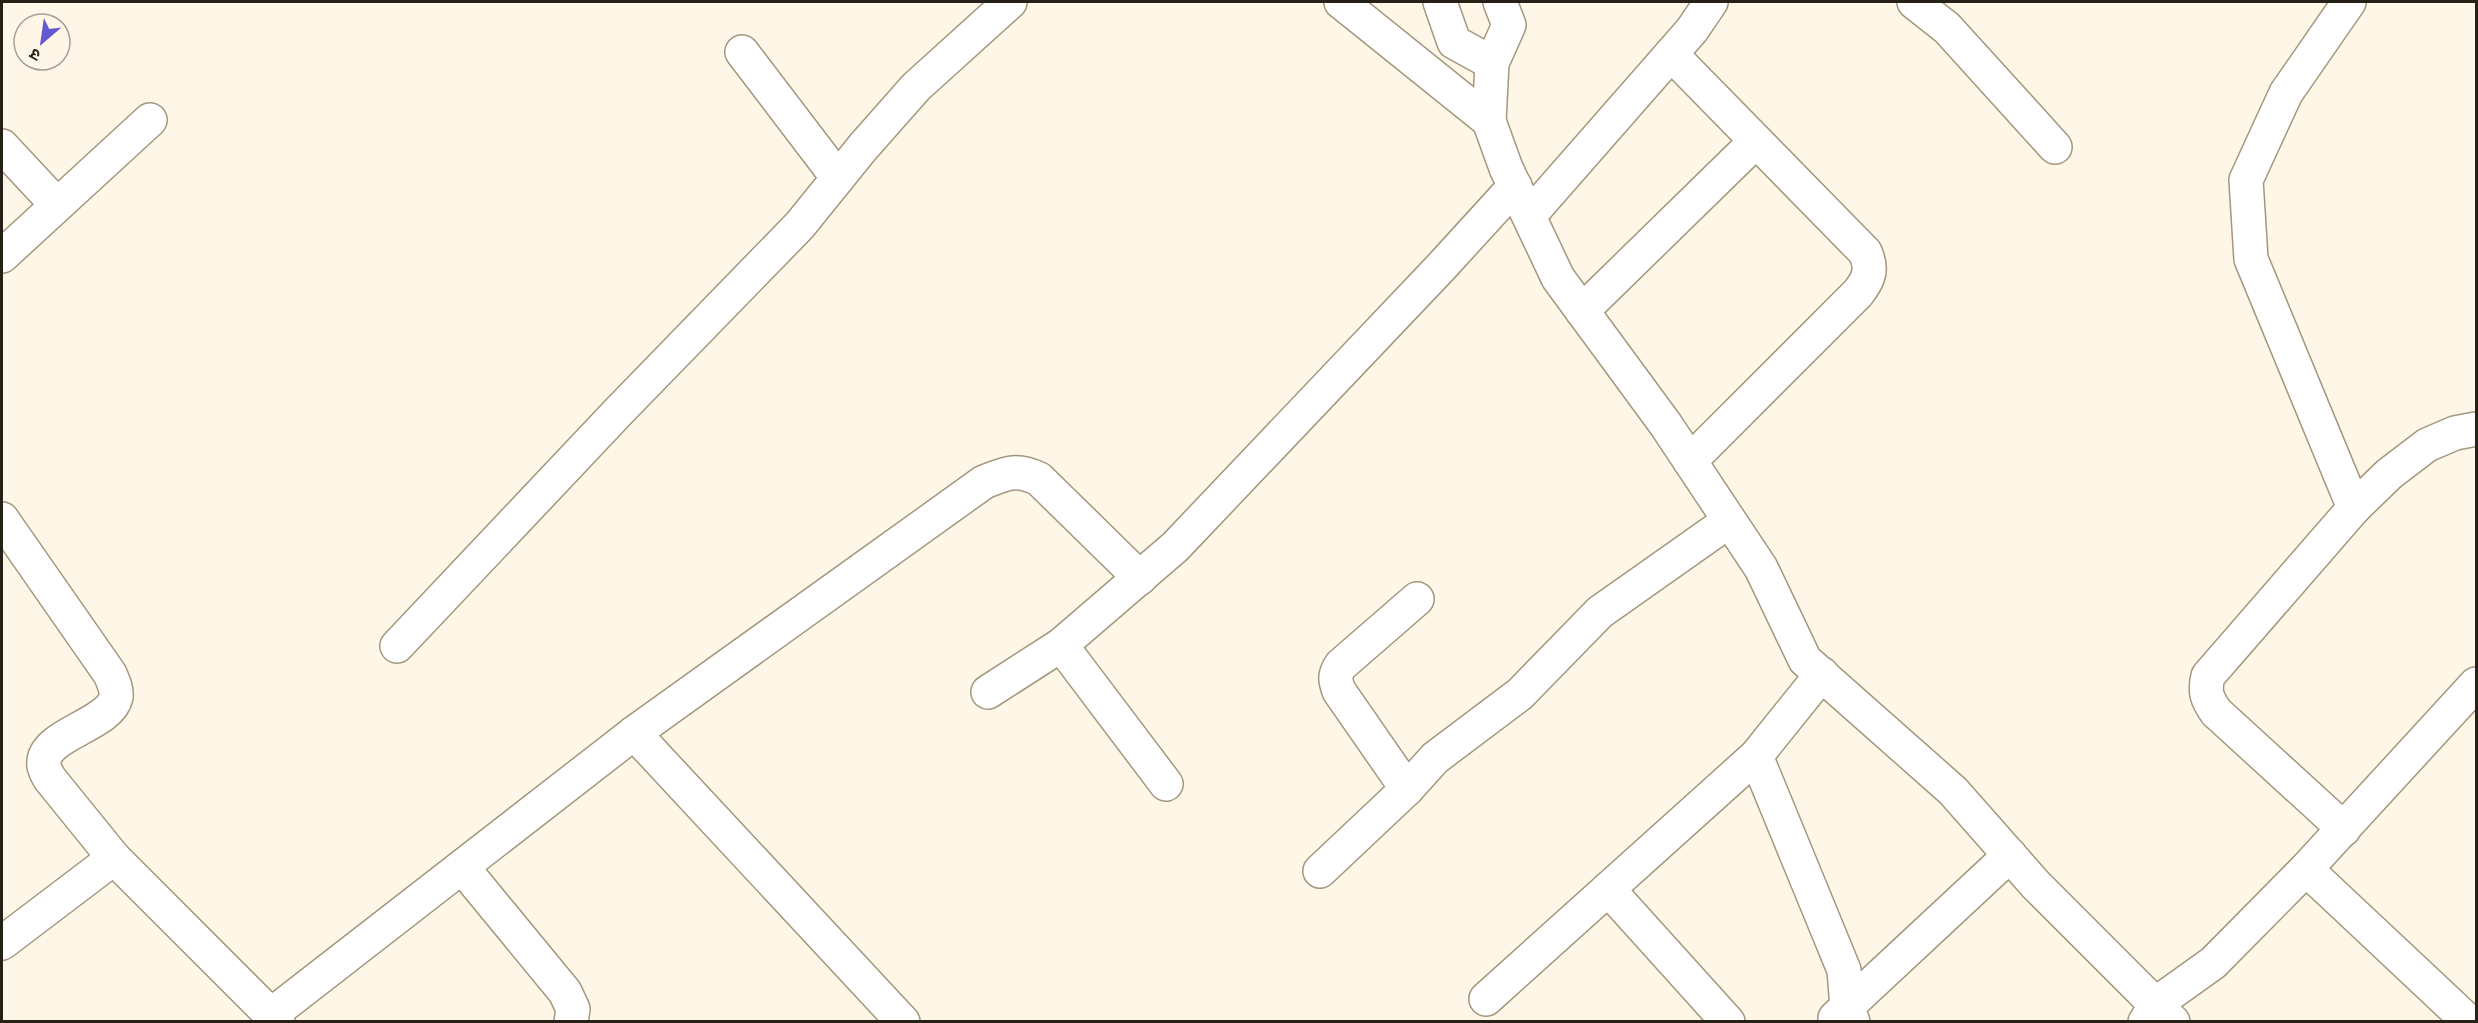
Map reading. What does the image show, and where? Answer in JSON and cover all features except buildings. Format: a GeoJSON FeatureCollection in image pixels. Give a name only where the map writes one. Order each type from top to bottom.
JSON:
{"type":"FeatureCollection","features":[{"type":"Feature","properties":{"kind":"street"},"geometry":{"type":"LineString","coordinates":[[398,646],[620,410],[800,225],[916,87],[1010,2]]}},
{"type":"Feature","properties":{"kind":"street"},"geometry":{"type":"LineString","coordinates":[[1341,2],[1489,121]]}},
{"type":"Feature","properties":{"kind":"street"},"geometry":{"type":"LineString","coordinates":[[1440,2],[1454,42],[1492,63]]}},
{"type":"Feature","properties":{"kind":"street"},"geometry":{"type":"LineString","coordinates":[[1500,2],[1509,25],[1492,63],[1489,121],[1515,186],[1558,278],[1690,461],[1761,568],[1805,660],[1953,791],[2036,885],[2158,1015],[2307,869],[2476,684]]}},
{"type":"Feature","properties":{"kind":"street"},"geometry":{"type":"LineString","coordinates":[[1529,216],[1692,30],[1711,2]]}},
{"type":"Feature","properties":{"kind":"street"},"geometry":{"type":"LineString","coordinates":[[1914,2],[1947,28],[2055,147]]}},
{"type":"Feature","properties":{"kind":"street"},"geometry":{"type":"LineString","coordinates":[[2349,2],[2286,93],[2246,180],[2251,259],[2354,508]]}},
{"type":"Feature","properties":{"kind":"street"},"geometry":{"type":"LineString","coordinates":[[742,52],[838,178]]}},
{"type":"Feature","properties":{"kind":"street"},"geometry":{"type":"LineString","coordinates":[[1671,54],[1865,252],[1870,263],[1870,273],[1858,293],[1690,461]]}},
{"type":"Feature","properties":{"kind":"street"},"geometry":{"type":"LineString","coordinates":[[2,256],[150,120]]}},
{"type":"Feature","properties":{"kind":"street"},"geometry":{"type":"LineString","coordinates":[[1582,311],[1756,141]]}},
{"type":"Feature","properties":{"kind":"street"},"geometry":{"type":"LineString","coordinates":[[2,146],[57,205]]}},
{"type":"Feature","properties":{"kind":"street"},"geometry":{"type":"LineString","coordinates":[[988,692],[1061,645],[1140,578],[1191,530],[1515,186]]}},
{"type":"Feature","properties":{"kind":"street"},"geometry":{"type":"LineString","coordinates":[[2344,829],[2216,712],[2207,698],[2205,687],[2208,676],[2354,508],[2389,474],[2427,445],[2455,433],[2476,429]]}},
{"type":"Feature","properties":{"kind":"street"},"geometry":{"type":"LineString","coordinates":[[2,519],[110,674],[116,690],[116,698],[110,708],[54,746],[46,756],[44,765],[50,779],[114,858],[274,1018],[634,733],[984,483],[1006,473],[1024,472],[1039,479],[1140,578]]}},
{"type":"Feature","properties":{"kind":"street"},"geometry":{"type":"LineString","coordinates":[[1320,871],[1407,789],[1435,758],[1520,694],[1600,612],[1729,520]]}},
{"type":"Feature","properties":{"kind":"street"},"geometry":{"type":"LineString","coordinates":[[1407,789],[1339,692],[1335,680],[1341,665],[1417,599]]}},
{"type":"Feature","properties":{"kind":"street"},"geometry":{"type":"LineString","coordinates":[[1061,645],[1166,784]]}},
{"type":"Feature","properties":{"kind":"street"},"geometry":{"type":"LineString","coordinates":[[1486,999],[1756,756],[1822,674]]}},
{"type":"Feature","properties":{"kind":"street"},"geometry":{"type":"LineString","coordinates":[[634,733],[903,1022]]}},
{"type":"Feature","properties":{"kind":"street"},"geometry":{"type":"LineString","coordinates":[[1756,756],[1844,970],[1844,1017]]}},
{"type":"Feature","properties":{"kind":"street"},"geometry":{"type":"LineString","coordinates":[[1844,1017],[2010,855]]}},
{"type":"Feature","properties":{"kind":"street"},"geometry":{"type":"LineString","coordinates":[[2,943],[114,858]]}},
{"type":"Feature","properties":{"kind":"street"},"geometry":{"type":"LineString","coordinates":[[463,868],[565,992],[573,1009],[571,1022]]}},
{"type":"Feature","properties":{"kind":"street"},"geometry":{"type":"LineString","coordinates":[[2307,869],[2469,1022]]}},
{"type":"Feature","properties":{"kind":"street"},"geometry":{"type":"LineString","coordinates":[[1608,889],[1728,1022]]}}]}
